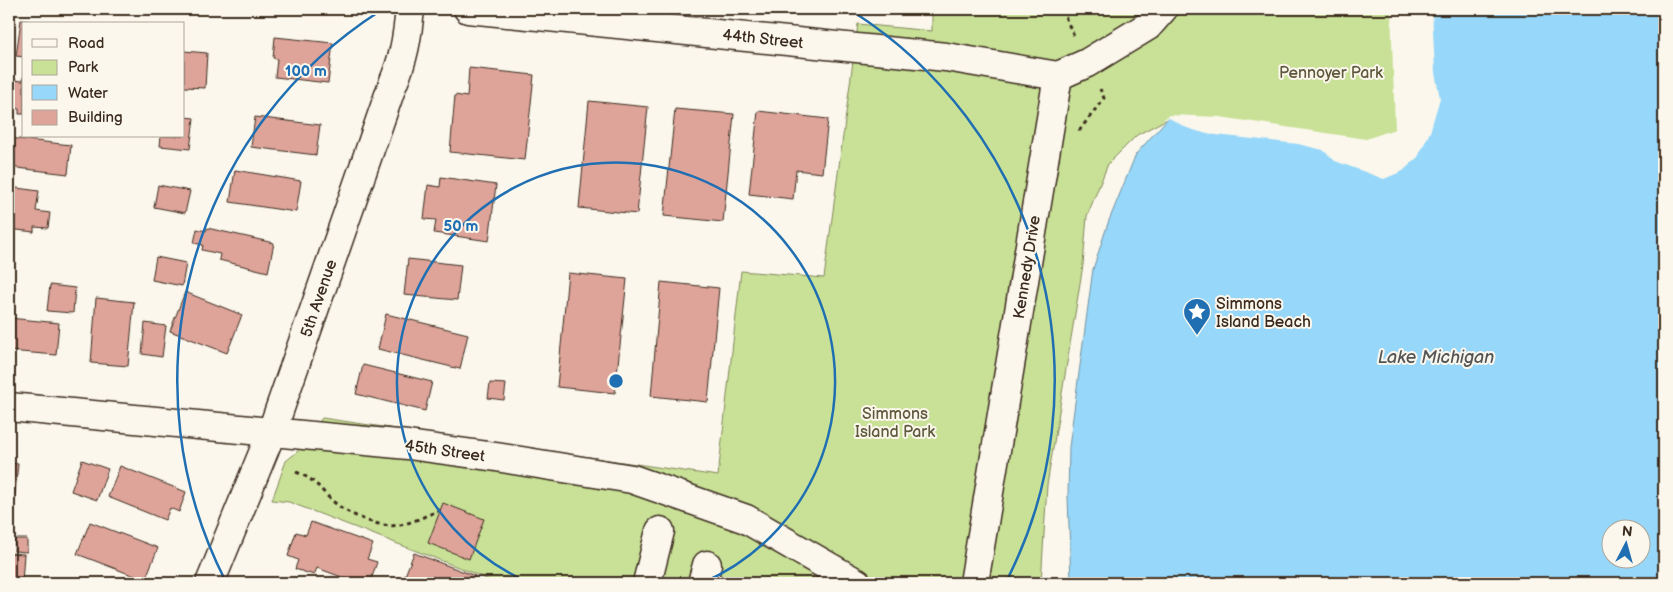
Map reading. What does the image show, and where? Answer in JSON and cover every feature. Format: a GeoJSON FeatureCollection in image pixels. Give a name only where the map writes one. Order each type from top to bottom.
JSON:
{"type":"FeatureCollection","features":[{"type":"Feature","properties":{"kind":"street","name":"5th Avenue"},"geometry":{"type":"LineString","coordinates":[[210,583],[272,431],[392,86],[401,65],[407,42],[410,9]]}},
{"type":"Feature","properties":{"kind":"street","name":"44th Street"},"geometry":{"type":"LineString","coordinates":[[468,9],[946,57],[1058,76]]}},
{"type":"Feature","properties":{"kind":"street"},"geometry":{"type":"LineString","coordinates":[[1058,76],[1087,63],[1148,26],[1163,9]]}},
{"type":"Feature","properties":{"kind":"street","name":"Kennedy Drive"},"geometry":{"type":"LineString","coordinates":[[974,583],[1058,76]]}},
{"type":"Feature","properties":{"kind":"street","name":"45th Street"},"geometry":{"type":"LineString","coordinates":[[9,408],[428,447],[632,480],[746,519],[857,583]]}},
{"type":"Feature","properties":{"kind":"street"},"geometry":{"type":"LineString","coordinates":[[647,583],[660,531]]}},
{"type":"Feature","properties":{"kind":"path"},"geometry":{"type":"LineString","coordinates":[[296,472],[309,477],[335,503],[352,514],[384,524],[398,526],[440,510]]}},
{"type":"Feature","properties":{"kind":"green space","name":"Simmons Island Park"},"geometry":{"type":"Polygon","coordinates":[[[932,9],[1394,9],[1397,131],[1366,142],[1169,118],[1137,135],[1108,164],[1087,216],[1083,265],[1047,485],[1041,583],[496,583],[289,502],[272,500],[286,461],[297,452],[322,418],[718,476],[741,271],[824,278],[858,24],[932,31],[932,9]]]}},
{"type":"Feature","properties":{"kind":"water","name":"Lake Michigan"},"geometry":{"type":"Polygon","coordinates":[[[1394,9],[1664,9],[1664,583],[1071,583],[1068,497],[1069,447],[1093,269],[1108,223],[1136,154],[1169,117],[1366,142],[1397,131],[1394,9]]]}},
{"type":"Feature","properties":{"kind":"pier"},"geometry":{"type":"Polygon","coordinates":[[[1391,9],[1432,9],[1435,73],[1440,98],[1430,132],[1418,157],[1403,171],[1384,179],[1335,161],[1323,150],[1298,144],[1207,134],[1187,128],[1169,118],[1162,121],[1169,115],[1220,117],[1366,139],[1395,129],[1391,9]]]}},
{"type":"Feature","properties":{"kind":"building"},"geometry":{"type":"Polygon","coordinates":[[[21,20],[32,22],[22,22],[22,57],[16,56],[21,20]]]}},
{"type":"Feature","properties":{"kind":"building"},"geometry":{"type":"Polygon","coordinates":[[[275,37],[333,43],[328,83],[275,77],[277,59],[273,58],[275,37]]]}},
{"type":"Feature","properties":{"kind":"building"},"geometry":{"type":"Polygon","coordinates":[[[185,51],[207,53],[205,88],[185,87],[185,51]]]}},
{"type":"Feature","properties":{"kind":"building"},"geometry":{"type":"Polygon","coordinates":[[[469,68],[534,75],[525,160],[450,152],[455,95],[467,97],[469,68]]]}},
{"type":"Feature","properties":{"kind":"building"},"geometry":{"type":"Polygon","coordinates":[[[13,80],[22,81],[22,114],[19,114],[19,109],[10,108],[13,80]]]}},
{"type":"Feature","properties":{"kind":"building"},"geometry":{"type":"Polygon","coordinates":[[[589,101],[648,107],[637,214],[579,208],[589,101]]]}},
{"type":"Feature","properties":{"kind":"building"},"geometry":{"type":"Polygon","coordinates":[[[675,109],[734,114],[723,222],[664,216],[675,109]]]}},
{"type":"Feature","properties":{"kind":"building"},"geometry":{"type":"Polygon","coordinates":[[[758,111],[828,119],[822,173],[796,170],[793,199],[749,194],[758,111]]]}},
{"type":"Feature","properties":{"kind":"building"},"geometry":{"type":"Polygon","coordinates":[[[185,117],[194,118],[190,149],[160,146],[161,138],[185,138],[185,117]]]}},
{"type":"Feature","properties":{"kind":"building"},"geometry":{"type":"Polygon","coordinates":[[[255,117],[320,125],[316,155],[251,147],[255,117]]]}},
{"type":"Feature","properties":{"kind":"building"},"geometry":{"type":"Polygon","coordinates":[[[9,138],[71,145],[68,174],[9,167],[9,138]]]}},
{"type":"Feature","properties":{"kind":"building"},"geometry":{"type":"Polygon","coordinates":[[[235,170],[301,181],[296,212],[230,202],[235,170]]]}},
{"type":"Feature","properties":{"kind":"building"},"geometry":{"type":"Polygon","coordinates":[[[441,177],[496,185],[489,241],[434,233],[436,220],[424,219],[428,185],[440,187],[441,177]]]}},
{"type":"Feature","properties":{"kind":"building"},"geometry":{"type":"Polygon","coordinates":[[[158,185],[190,191],[185,213],[154,207],[158,185]]]}},
{"type":"Feature","properties":{"kind":"building"},"geometry":{"type":"Polygon","coordinates":[[[9,187],[39,191],[36,211],[50,213],[48,228],[34,227],[34,232],[9,229],[9,187]]]}},
{"type":"Feature","properties":{"kind":"building"},"geometry":{"type":"Polygon","coordinates":[[[207,228],[274,243],[268,272],[219,260],[220,254],[202,250],[203,245],[194,243],[197,229],[206,231],[207,228]]]}},
{"type":"Feature","properties":{"kind":"building"},"geometry":{"type":"Polygon","coordinates":[[[156,257],[186,263],[182,286],[152,280],[156,257]]]}},
{"type":"Feature","properties":{"kind":"building"},"geometry":{"type":"Polygon","coordinates":[[[408,259],[461,265],[457,300],[404,295],[408,259]]]}},
{"type":"Feature","properties":{"kind":"building"},"geometry":{"type":"Polygon","coordinates":[[[568,273],[627,279],[615,393],[557,387],[568,273]]]}},
{"type":"Feature","properties":{"kind":"building"},"geometry":{"type":"Polygon","coordinates":[[[661,282],[719,288],[708,402],[651,396],[661,282]]]}},
{"type":"Feature","properties":{"kind":"building"},"geometry":{"type":"Polygon","coordinates":[[[50,285],[75,288],[73,313],[47,311],[50,285]]]}},
{"type":"Feature","properties":{"kind":"building"},"geometry":{"type":"Polygon","coordinates":[[[185,292],[242,315],[227,353],[170,331],[185,292]]]}},
{"type":"Feature","properties":{"kind":"building"},"geometry":{"type":"Polygon","coordinates":[[[96,298],[134,302],[128,366],[91,363],[96,298]]]}},
{"type":"Feature","properties":{"kind":"building"},"geometry":{"type":"Polygon","coordinates":[[[386,314],[468,334],[460,369],[378,349],[386,314]]]}},
{"type":"Feature","properties":{"kind":"building"},"geometry":{"type":"Polygon","coordinates":[[[9,318],[59,323],[56,355],[9,351],[9,318]]]}},
{"type":"Feature","properties":{"kind":"building"},"geometry":{"type":"Polygon","coordinates":[[[145,323],[166,326],[162,357],[142,354],[145,323]]]}},
{"type":"Feature","properties":{"kind":"building"},"geometry":{"type":"Polygon","coordinates":[[[363,365],[432,382],[425,411],[356,394],[363,365]]]}},
{"type":"Feature","properties":{"kind":"building"},"geometry":{"type":"Polygon","coordinates":[[[490,383],[506,384],[504,400],[488,398],[490,383]]]}},
{"type":"Feature","properties":{"kind":"building"},"geometry":{"type":"Polygon","coordinates":[[[82,460],[108,469],[97,500],[71,491],[82,460]]]}},
{"type":"Feature","properties":{"kind":"building"},"geometry":{"type":"Polygon","coordinates":[[[9,463],[18,464],[13,513],[9,513],[9,463]]]}},
{"type":"Feature","properties":{"kind":"building"},"geometry":{"type":"Polygon","coordinates":[[[120,466],[186,492],[179,512],[170,508],[165,520],[108,497],[120,466]]]}},
{"type":"Feature","properties":{"kind":"building"},"geometry":{"type":"Polygon","coordinates":[[[443,503],[484,519],[469,559],[428,543],[443,503]]]}},
{"type":"Feature","properties":{"kind":"building"},"geometry":{"type":"Polygon","coordinates":[[[90,522],[158,548],[145,580],[77,554],[90,522]]]}},
{"type":"Feature","properties":{"kind":"building"},"geometry":{"type":"Polygon","coordinates":[[[311,522],[373,544],[367,559],[377,562],[370,583],[349,583],[350,580],[317,568],[314,575],[295,569],[298,560],[288,556],[296,532],[306,535],[311,522]]]}},
{"type":"Feature","properties":{"kind":"building"},"geometry":{"type":"Polygon","coordinates":[[[15,539],[27,539],[27,552],[14,551],[15,539]]]}},
{"type":"Feature","properties":{"kind":"building"},"geometry":{"type":"Polygon","coordinates":[[[9,553],[24,554],[22,583],[9,583],[9,553]]]}},
{"type":"Feature","properties":{"kind":"building"},"geometry":{"type":"Polygon","coordinates":[[[414,553],[475,576],[472,583],[402,583],[414,553]]]}},
{"type":"Feature","properties":{"kind":"place","name":"Simmons Island Beach"},"geometry":{"type":"Point","coordinates":[1197,336]}},
{"type":"Feature","properties":{"kind":"park label","name":"Pennoyer Park"},"geometry":{"type":"Point","coordinates":[1331,72]}}]}
